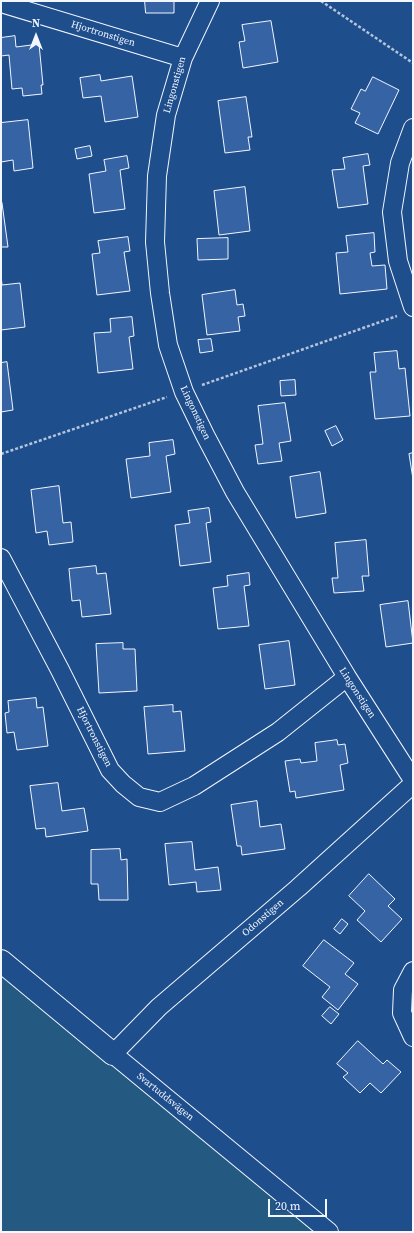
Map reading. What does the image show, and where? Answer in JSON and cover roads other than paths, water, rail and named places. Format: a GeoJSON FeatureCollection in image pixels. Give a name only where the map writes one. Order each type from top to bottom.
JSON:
{"type":"FeatureCollection","features":[{"type":"Feature","properties":{"kind":"street","name":"Lingonstigen"},"geometry":{"type":"LineString","coordinates":[[210,1],[183,58],[166,115],[157,176],[155,242],[160,293],[168,345],[184,392],[204,435],[235,492],[347,677],[413,780]]}},
{"type":"Feature","properties":{"kind":"street","name":"Hjortronstigen"},"geometry":{"type":"LineString","coordinates":[[1,3],[183,58]]}},
{"type":"Feature","properties":{"kind":"street"},"geometry":{"type":"LineString","coordinates":[[406,311],[392,212],[400,163],[413,128]]}},
{"type":"Feature","properties":{"kind":"street","name":"Hjortronstigen"},"geometry":{"type":"LineString","coordinates":[[1,558],[60,670],[110,770],[123,784],[140,797],[160,802],[194,786],[278,732],[347,677]]}},
{"type":"Feature","properties":{"kind":"street","name":"Odonstigen"},"geometry":{"type":"LineString","coordinates":[[113,1054],[159,1007],[298,888],[413,784]]}},
{"type":"Feature","properties":{"kind":"street","name":"Svartuddsvägen"},"geometry":{"type":"LineString","coordinates":[[1,960],[329,1232]]}},
{"type":"Feature","properties":{"kind":"street"},"geometry":{"type":"LineString","coordinates":[[413,971],[403,990],[402,1014],[413,1037]]}}]}
